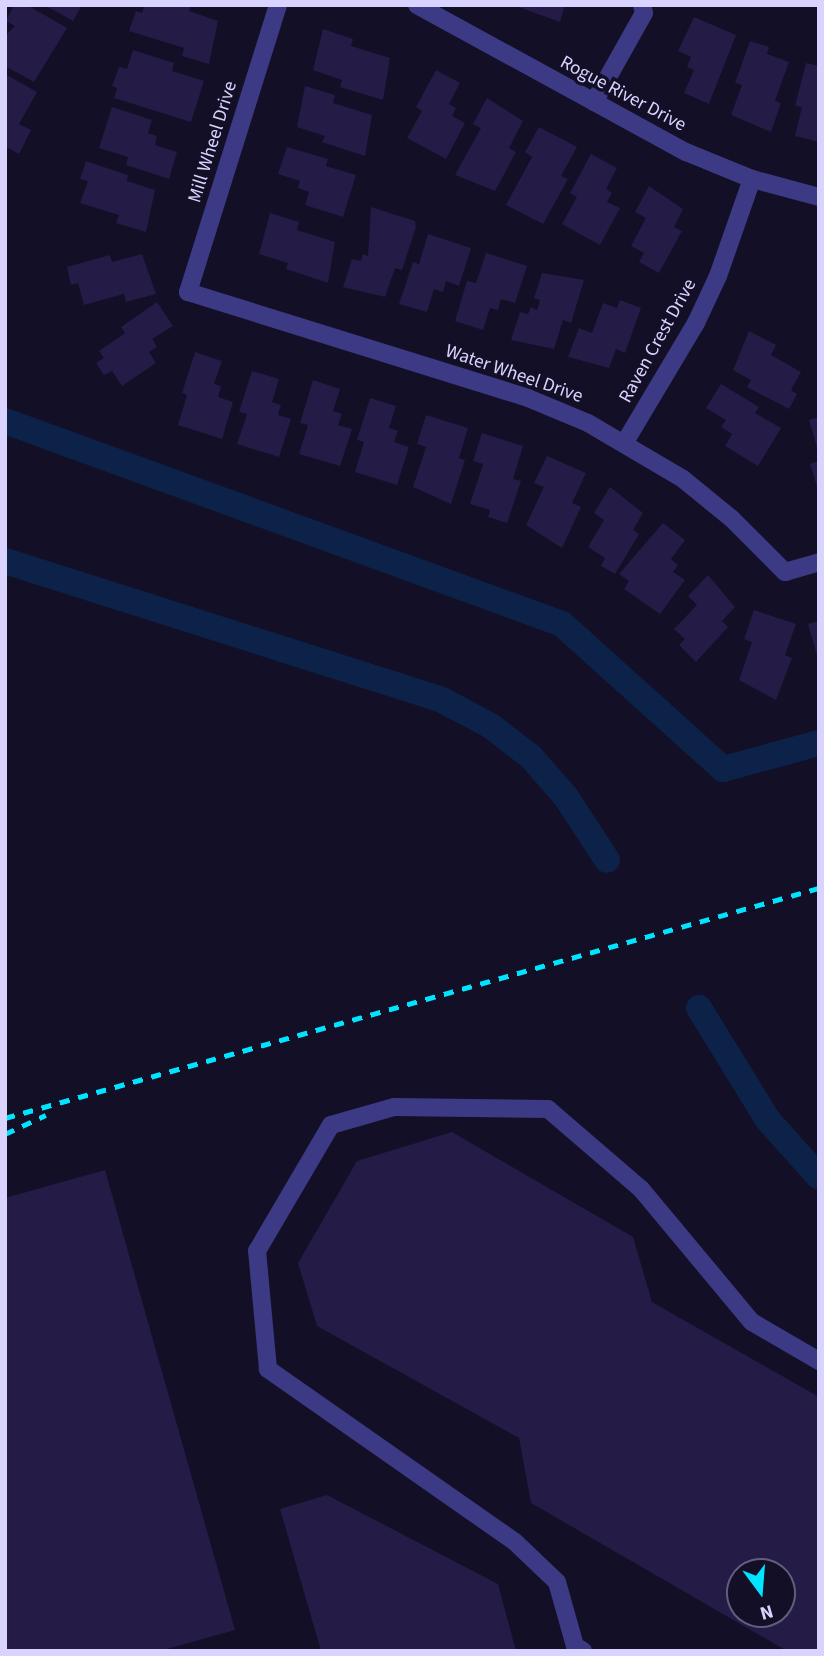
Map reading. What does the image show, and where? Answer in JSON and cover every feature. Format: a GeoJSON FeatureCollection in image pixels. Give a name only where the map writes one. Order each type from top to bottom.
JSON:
{"type":"FeatureCollection","features":[{"type":"Feature","properties":{"kind":"street","name":"Mill Wheel Drive"},"geometry":{"type":"LineString","coordinates":[[188,292],[278,5]]}},
{"type":"Feature","properties":{"kind":"street","name":"Rogue River Drive"},"geometry":{"type":"LineString","coordinates":[[417,5],[686,152],[752,179],[819,197]]}},
{"type":"Feature","properties":{"kind":"street"},"geometry":{"type":"LineString","coordinates":[[594,102],[644,13],[642,5]]}},
{"type":"Feature","properties":{"kind":"street","name":"Raven Crest Drive"},"geometry":{"type":"LineString","coordinates":[[625,442],[701,311],[752,179]]}},
{"type":"Feature","properties":{"kind":"street","name":"Water Wheel Drive"},"geometry":{"type":"LineString","coordinates":[[188,292],[528,398],[625,442],[682,479],[732,519],[785,572],[819,562]]}},
{"type":"Feature","properties":{"kind":"street"},"geometry":{"type":"LineString","coordinates":[[583,1651],[575,1646],[557,1582],[515,1542],[268,1369],[257,1251],[331,1125],[394,1107],[548,1109],[641,1189],[752,1322],[819,1361]]}},
{"type":"Feature","properties":{"kind":"building"},"geometry":{"type":"Polygon","coordinates":[[[14,5],[27,5],[67,28],[34,82],[5,66],[5,36],[15,26],[6,21],[14,5]]]}},
{"type":"Feature","properties":{"kind":"building"},"geometry":{"type":"Polygon","coordinates":[[[44,5],[82,5],[73,21],[44,5]]]}},
{"type":"Feature","properties":{"kind":"building"},"geometry":{"type":"Polygon","coordinates":[[[145,5],[191,5],[189,11],[218,21],[209,64],[182,56],[184,48],[129,31],[136,11],[142,13],[145,5]]]}},
{"type":"Feature","properties":{"kind":"building"},"geometry":{"type":"Polygon","coordinates":[[[513,5],[565,5],[560,22],[513,5]]]}},
{"type":"Feature","properties":{"kind":"building"},"geometry":{"type":"Polygon","coordinates":[[[694,17],[736,35],[709,104],[684,93],[694,70],[687,67],[691,57],[678,51],[694,17]]]}},
{"type":"Feature","properties":{"kind":"building"},"geometry":{"type":"Polygon","coordinates":[[[323,29],[353,39],[351,46],[390,58],[383,100],[340,87],[342,80],[313,70],[323,29]]]}},
{"type":"Feature","properties":{"kind":"building"},"geometry":{"type":"Polygon","coordinates":[[[750,41],[769,47],[767,54],[789,62],[775,101],[781,103],[771,132],[731,115],[742,85],[735,83],[750,41]]]}},
{"type":"Feature","properties":{"kind":"building"},"geometry":{"type":"Polygon","coordinates":[[[133,50],[174,63],[172,71],[204,81],[191,122],[114,98],[117,88],[112,86],[119,67],[127,69],[133,50]]]}},
{"type":"Feature","properties":{"kind":"building"},"geometry":{"type":"Polygon","coordinates":[[[806,63],[819,66],[819,142],[795,136],[802,107],[795,106],[806,63]]]}},
{"type":"Feature","properties":{"kind":"building"},"geometry":{"type":"Polygon","coordinates":[[[436,70],[460,83],[449,104],[456,108],[452,116],[465,123],[446,159],[407,138],[422,111],[416,107],[436,70]]]}},
{"type":"Feature","properties":{"kind":"building"},"geometry":{"type":"Polygon","coordinates":[[[5,74],[37,92],[19,124],[31,130],[19,154],[5,146],[5,74]]]}},
{"type":"Feature","properties":{"kind":"building"},"geometry":{"type":"Polygon","coordinates":[[[305,86],[335,95],[333,103],[372,115],[365,156],[322,142],[325,136],[297,127],[305,86]]]}},
{"type":"Feature","properties":{"kind":"building"},"geometry":{"type":"Polygon","coordinates":[[[487,98],[523,121],[509,148],[516,152],[495,191],[455,175],[481,128],[473,124],[487,98]]]}},
{"type":"Feature","properties":{"kind":"building"},"geometry":{"type":"Polygon","coordinates":[[[112,107],[152,120],[148,133],[157,136],[155,145],[177,152],[169,179],[126,165],[128,157],[99,148],[112,107]]]}},
{"type":"Feature","properties":{"kind":"building"},"geometry":{"type":"Polygon","coordinates":[[[539,127],[577,147],[561,176],[568,179],[543,224],[506,205],[532,157],[525,152],[539,127]]]}},
{"type":"Feature","properties":{"kind":"building"},"geometry":{"type":"Polygon","coordinates":[[[287,147],[328,159],[326,166],[356,175],[343,217],[305,205],[309,192],[298,188],[300,181],[278,174],[287,147]]]}},
{"type":"Feature","properties":{"kind":"building"},"geometry":{"type":"Polygon","coordinates":[[[591,154],[617,168],[606,189],[612,193],[607,202],[620,208],[600,245],[562,224],[577,197],[570,193],[591,154]]]}},
{"type":"Feature","properties":{"kind":"building"},"geometry":{"type":"Polygon","coordinates":[[[86,161],[128,175],[127,181],[155,190],[146,232],[116,223],[119,215],[80,203],[88,181],[80,179],[86,161]]]}},
{"type":"Feature","properties":{"kind":"building"},"geometry":{"type":"Polygon","coordinates":[[[649,186],[683,209],[674,227],[682,231],[659,273],[639,262],[644,253],[631,246],[646,218],[635,212],[649,186]]]}},
{"type":"Feature","properties":{"kind":"building"},"geometry":{"type":"Polygon","coordinates":[[[371,207],[415,221],[416,227],[402,270],[395,268],[385,297],[343,287],[352,259],[361,261],[363,254],[368,256],[371,207]]]}},
{"type":"Feature","properties":{"kind":"building"},"geometry":{"type":"Polygon","coordinates":[[[270,213],[299,222],[297,230],[335,242],[328,283],[286,269],[288,263],[259,254],[270,213]]]}},
{"type":"Feature","properties":{"kind":"building"},"geometry":{"type":"Polygon","coordinates":[[[428,234],[471,248],[459,286],[446,281],[443,292],[434,289],[427,312],[399,304],[413,262],[419,264],[428,234]]]}},
{"type":"Feature","properties":{"kind":"building"},"geometry":{"type":"Polygon","coordinates":[[[486,253],[527,266],[515,303],[501,299],[498,310],[490,308],[483,330],[455,321],[467,281],[476,283],[486,253]]]}},
{"type":"Feature","properties":{"kind":"building"},"geometry":{"type":"Polygon","coordinates":[[[142,254],[156,294],[126,302],[124,294],[84,305],[78,283],[71,285],[67,267],[110,255],[112,262],[142,254]]]}},
{"type":"Feature","properties":{"kind":"building"},"geometry":{"type":"Polygon","coordinates":[[[542,273],[584,280],[571,323],[563,320],[554,349],[511,340],[520,312],[528,314],[531,307],[537,310],[540,300],[534,298],[542,273]]]}},
{"type":"Feature","properties":{"kind":"building"},"geometry":{"type":"Polygon","coordinates":[[[620,300],[641,308],[625,353],[616,349],[609,368],[568,357],[579,328],[592,333],[603,303],[617,308],[620,300]]]}},
{"type":"Feature","properties":{"kind":"building"},"geometry":{"type":"Polygon","coordinates":[[[157,302],[173,326],[152,339],[157,347],[149,352],[156,363],[122,386],[112,371],[104,375],[96,363],[104,358],[99,351],[125,333],[121,327],[157,302]]]}},
{"type":"Feature","properties":{"kind":"building"},"geometry":{"type":"Polygon","coordinates":[[[749,331],[776,345],[771,355],[801,372],[791,390],[797,394],[789,409],[747,387],[751,380],[733,370],[749,331]]]}},
{"type":"Feature","properties":{"kind":"building"},"geometry":{"type":"Polygon","coordinates":[[[195,352],[222,361],[214,384],[221,386],[218,397],[233,402],[222,439],[178,425],[187,395],[182,393],[195,352]]]}},
{"type":"Feature","properties":{"kind":"building"},"geometry":{"type":"Polygon","coordinates":[[[252,371],[279,379],[272,402],[281,405],[278,415],[291,419],[279,457],[237,444],[247,414],[239,412],[252,371]]]}},
{"type":"Feature","properties":{"kind":"building"},"geometry":{"type":"Polygon","coordinates":[[[313,380],[340,389],[333,411],[342,414],[338,425],[352,429],[340,466],[299,454],[308,425],[300,423],[313,380]]]}},
{"type":"Feature","properties":{"kind":"building"},"geometry":{"type":"Polygon","coordinates":[[[721,384],[759,407],[755,413],[781,428],[758,466],[725,446],[732,434],[721,427],[726,420],[706,408],[721,384]]]}},
{"type":"Feature","properties":{"kind":"building"},"geometry":{"type":"Polygon","coordinates":[[[370,398],[396,406],[389,428],[398,431],[394,442],[409,447],[397,485],[355,472],[364,442],[357,440],[370,398]]]}},
{"type":"Feature","properties":{"kind":"building"},"geometry":{"type":"Polygon","coordinates":[[[426,415],[468,428],[459,458],[465,460],[451,504],[413,487],[426,447],[417,444],[426,415]]]}},
{"type":"Feature","properties":{"kind":"building"},"geometry":{"type":"Polygon","coordinates":[[[819,417],[819,451],[818,451],[809,420],[819,417]]]}},
{"type":"Feature","properties":{"kind":"building"},"geometry":{"type":"Polygon","coordinates":[[[482,433],[523,446],[513,479],[521,481],[507,523],[488,517],[490,510],[470,504],[483,464],[473,461],[482,433]]]}},
{"type":"Feature","properties":{"kind":"building"},"geometry":{"type":"Polygon","coordinates":[[[547,456],[586,473],[572,503],[581,507],[562,548],[526,525],[544,487],[534,483],[547,456]]]}},
{"type":"Feature","properties":{"kind":"building"},"geometry":{"type":"Polygon","coordinates":[[[819,461],[819,490],[818,490],[810,464],[819,461]]]}},
{"type":"Feature","properties":{"kind":"building"},"geometry":{"type":"Polygon","coordinates":[[[610,487],[643,513],[633,530],[639,534],[615,574],[601,566],[605,558],[588,547],[604,520],[594,513],[610,487]]]}},
{"type":"Feature","properties":{"kind":"building"},"geometry":{"type":"Polygon","coordinates":[[[663,523],[685,540],[671,559],[678,565],[673,572],[685,580],[660,614],[624,589],[629,581],[619,574],[663,523]]]}},
{"type":"Feature","properties":{"kind":"building"},"geometry":{"type":"Polygon","coordinates":[[[708,575],[735,607],[722,621],[728,627],[696,662],[679,645],[685,639],[674,629],[697,605],[688,596],[708,575]]]}},
{"type":"Feature","properties":{"kind":"building"},"geometry":{"type":"Polygon","coordinates":[[[754,610],[796,624],[785,655],[792,658],[776,700],[739,680],[752,642],[744,639],[754,610]]]}},
{"type":"Feature","properties":{"kind":"building"},"geometry":{"type":"Polygon","coordinates":[[[819,621],[819,659],[818,659],[808,624],[819,621]]]}},
{"type":"Feature","properties":{"kind":"building"},"geometry":{"type":"Polygon","coordinates":[[[452,1132],[633,1237],[652,1302],[819,1397],[819,1651],[787,1651],[747,1628],[796,1628],[796,1558],[726,1558],[726,1616],[531,1503],[519,1438],[317,1326],[298,1263],[357,1161],[452,1132]]]}},
{"type":"Feature","properties":{"kind":"building"},"geometry":{"type":"Polygon","coordinates":[[[105,1170],[235,1630],[160,1651],[5,1651],[5,1198],[105,1170]]]}},
{"type":"Feature","properties":{"kind":"building"},"geometry":{"type":"Polygon","coordinates":[[[327,1495],[498,1584],[516,1651],[321,1651],[280,1509],[327,1495]]]}},
{"type":"Feature","properties":{"kind":"waterway"},"geometry":{"type":"LineString","coordinates":[[5,421],[562,624],[723,769],[819,743]]}},
{"type":"Feature","properties":{"kind":"waterway"},"geometry":{"type":"LineString","coordinates":[[5,561],[442,700],[491,726],[531,757],[566,797],[607,860]]}},
{"type":"Feature","properties":{"kind":"waterway"},"geometry":{"type":"LineString","coordinates":[[699,1008],[768,1120],[819,1177]]}},
{"type":"Feature","properties":{"kind":"railway"},"geometry":{"type":"LineString","coordinates":[[5,1118],[819,888]]}},
{"type":"Feature","properties":{"kind":"railway"},"geometry":{"type":"LineString","coordinates":[[5,1134],[46,1115]]}}]}
